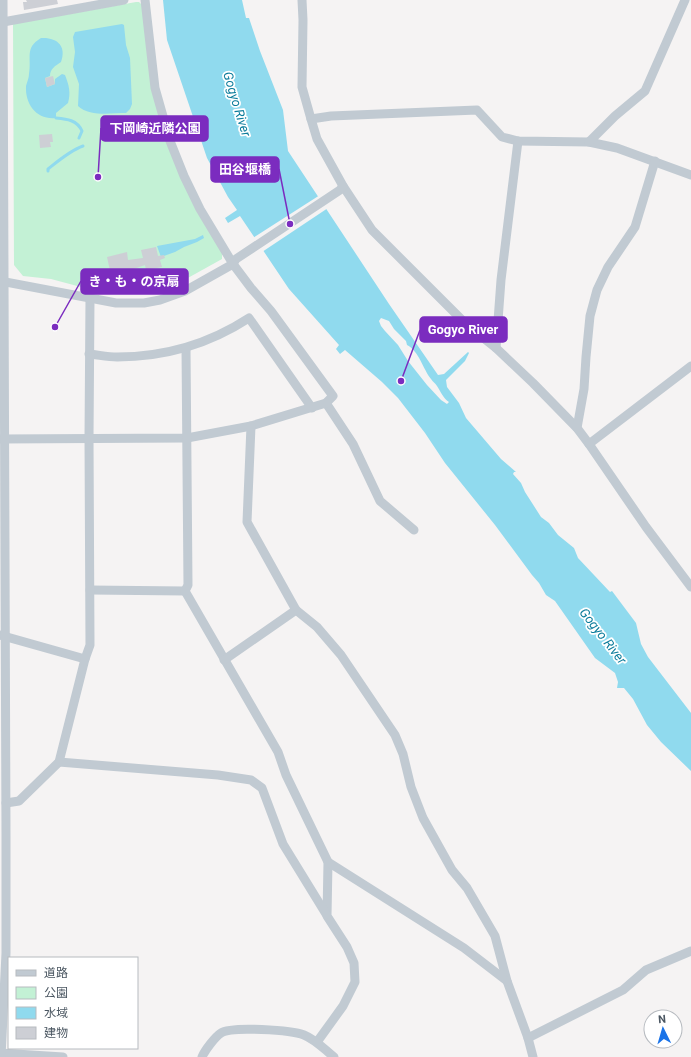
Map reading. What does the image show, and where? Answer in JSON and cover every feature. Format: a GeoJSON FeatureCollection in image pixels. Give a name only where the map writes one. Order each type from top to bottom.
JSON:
{"type":"FeatureCollection","features":[{"type":"Feature","properties":{"kind":"street"},"geometry":{"type":"LineString","coordinates":[[2,0],[2,439],[6,803],[3,836],[6,954],[1,1054],[62,1057]]}},
{"type":"Feature","properties":{"kind":"street"},"geometry":{"type":"LineString","coordinates":[[3,22],[126,0]]}},
{"type":"Feature","properties":{"kind":"street"},"geometry":{"type":"LineString","coordinates":[[2,439],[187,438],[251,426],[326,403],[333,396],[271,311],[250,288],[235,262],[200,209],[170,142],[155,88],[145,0]]}},
{"type":"Feature","properties":{"kind":"street"},"geometry":{"type":"LineString","coordinates":[[302,0],[302,87],[317,139],[342,188],[372,230],[467,325],[496,348],[577,428],[646,527],[691,587]]}},
{"type":"Feature","properties":{"kind":"street"},"geometry":{"type":"LineString","coordinates":[[589,142],[615,116],[645,91],[686,0],[691,1]]}},
{"type":"Feature","properties":{"kind":"street"},"geometry":{"type":"LineString","coordinates":[[311,119],[331,116],[477,110],[502,136],[518,140],[589,142],[617,148],[691,175]]}},
{"type":"Feature","properties":{"kind":"street"},"geometry":{"type":"LineString","coordinates":[[496,348],[501,280],[518,140]]}},
{"type":"Feature","properties":{"kind":"street"},"geometry":{"type":"LineString","coordinates":[[577,428],[584,388],[590,316],[597,290],[608,267],[635,227],[655,161]]}},
{"type":"Feature","properties":{"kind":"street"},"geometry":{"type":"LineString","coordinates":[[2,281],[116,303],[144,303],[160,300],[186,291],[235,262],[342,188]]}},
{"type":"Feature","properties":{"kind":"street"},"geometry":{"type":"LineString","coordinates":[[6,803],[19,801],[59,762],[85,659],[90,645],[90,298]]}},
{"type":"Feature","properties":{"kind":"street"},"geometry":{"type":"LineString","coordinates":[[90,354],[117,357],[158,354],[186,348],[230,330],[249,318],[312,408]]}},
{"type":"Feature","properties":{"kind":"street"},"geometry":{"type":"LineString","coordinates":[[185,591],[188,585],[186,348]]}},
{"type":"Feature","properties":{"kind":"street"},"geometry":{"type":"LineString","coordinates":[[589,444],[691,366]]}},
{"type":"Feature","properties":{"kind":"street"},"geometry":{"type":"LineString","coordinates":[[326,403],[353,444],[380,501],[414,530]]}},
{"type":"Feature","properties":{"kind":"street"},"geometry":{"type":"LineString","coordinates":[[251,426],[247,522],[296,610],[317,627],[341,656],[395,735],[403,754],[411,787],[423,818],[452,870],[467,888],[495,936],[506,981],[528,1038],[533,1057]]}},
{"type":"Feature","properties":{"kind":"street"},"geometry":{"type":"LineString","coordinates":[[90,590],[185,591]]}},
{"type":"Feature","properties":{"kind":"street"},"geometry":{"type":"LineString","coordinates":[[185,591],[278,752],[286,775],[328,862],[328,916]]}},
{"type":"Feature","properties":{"kind":"street"},"geometry":{"type":"LineString","coordinates":[[224,660],[296,610]]}},
{"type":"Feature","properties":{"kind":"street"},"geometry":{"type":"LineString","coordinates":[[3,636],[85,659]]}},
{"type":"Feature","properties":{"kind":"street"},"geometry":{"type":"LineString","coordinates":[[59,762],[218,775],[251,780],[262,788],[283,844],[347,946],[354,962],[355,982],[343,1006],[317,1042]]}},
{"type":"Feature","properties":{"kind":"street"},"geometry":{"type":"LineString","coordinates":[[328,862],[464,948],[506,981]]}},
{"type":"Feature","properties":{"kind":"street"},"geometry":{"type":"LineString","coordinates":[[528,1038],[623,990],[646,970],[691,951]]}},
{"type":"Feature","properties":{"kind":"street"},"geometry":{"type":"LineString","coordinates":[[202,1057],[222,1032],[228,1030],[268,1028],[302,1034],[317,1042],[334,1057]]}},
{"type":"Feature","properties":{"kind":"green space"},"geometry":{"type":"Polygon","coordinates":[[[139,2],[143,6],[166,139],[222,252],[222,259],[186,279],[166,288],[145,292],[119,293],[96,291],[51,279],[23,276],[14,265],[13,24],[139,2]]]}},
{"type":"Feature","properties":{"kind":"water"},"geometry":{"type":"Polygon","coordinates":[[[163,0],[242,0],[246,18],[249,18],[283,110],[288,151],[389,304],[438,375],[444,374],[468,352],[469,353],[465,361],[446,380],[447,387],[459,403],[466,418],[501,459],[516,472],[513,474],[521,483],[541,517],[549,523],[558,535],[574,548],[578,558],[610,592],[612,591],[636,623],[641,644],[648,657],[691,713],[691,771],[661,742],[647,725],[633,699],[624,688],[617,688],[618,682],[615,673],[595,658],[555,601],[546,595],[539,583],[445,463],[425,433],[398,398],[345,350],[340,354],[336,349],[339,345],[289,289],[240,216],[228,223],[225,218],[237,210],[228,197],[207,158],[167,40],[163,0]],[[381,318],[379,321],[381,326],[398,345],[408,361],[427,385],[441,400],[447,404],[449,402],[428,375],[415,351],[407,345],[406,341],[394,329],[389,321],[381,318]]]}},
{"type":"Feature","properties":{"kind":"water"},"geometry":{"type":"Polygon","coordinates":[[[122,24],[124,25],[126,45],[130,58],[132,104],[126,113],[107,114],[88,112],[78,106],[79,84],[73,67],[75,52],[73,37],[75,32],[122,24]]]}},
{"type":"Feature","properties":{"kind":"water"},"geometry":{"type":"Polygon","coordinates":[[[41,38],[56,41],[62,47],[63,51],[61,62],[55,66],[50,76],[45,78],[47,87],[55,84],[55,79],[62,74],[65,75],[68,82],[68,103],[56,113],[56,118],[43,117],[38,114],[30,105],[26,93],[32,46],[41,38]]]}},
{"type":"Feature","properties":{"kind":"water"},"geometry":{"type":"Polygon","coordinates":[[[203,235],[204,238],[197,242],[161,257],[157,246],[195,239],[203,235]]]}},
{"type":"Feature","properties":{"kind":"pier"},"geometry":{"type":"Polygon","coordinates":[[[320,195],[328,208],[262,252],[253,238],[320,195]]]}},
{"type":"Feature","properties":{"kind":"building"},"geometry":{"type":"Polygon","coordinates":[[[26,0],[57,0],[58,4],[24,10],[23,2],[27,2],[26,0]]]}},
{"type":"Feature","properties":{"kind":"building"},"geometry":{"type":"Polygon","coordinates":[[[53,76],[55,84],[47,87],[45,78],[53,76]]]}},
{"type":"Feature","properties":{"kind":"building"},"geometry":{"type":"Polygon","coordinates":[[[52,134],[53,142],[50,142],[51,147],[40,148],[39,135],[52,134]]]}},
{"type":"Feature","properties":{"kind":"building"},"geometry":{"type":"Polygon","coordinates":[[[156,247],[158,256],[164,255],[165,258],[160,260],[162,267],[146,270],[145,265],[111,275],[107,257],[127,252],[128,260],[143,258],[141,250],[156,247]]]}},
{"type":"Feature","properties":{"kind":"waterway"},"geometry":{"type":"LineString","coordinates":[[56,118],[68,120],[77,124],[82,131],[79,138]]}},
{"type":"Feature","properties":{"kind":"waterway"},"geometry":{"type":"LineString","coordinates":[[48,171],[48,169],[65,156],[83,146]]}},
{"type":"Feature","properties":{"kind":"place","name":"下岡崎近隣公園"},"geometry":{"type":"Point","coordinates":[98,177]}},
{"type":"Feature","properties":{"kind":"place","name":"田谷堰橋"},"geometry":{"type":"Point","coordinates":[290,224]}},
{"type":"Feature","properties":{"kind":"place","name":"き・も・の京扇"},"geometry":{"type":"Point","coordinates":[55,327]}},
{"type":"Feature","properties":{"kind":"place","name":"Gogyo River"},"geometry":{"type":"Point","coordinates":[401,381]}}]}
